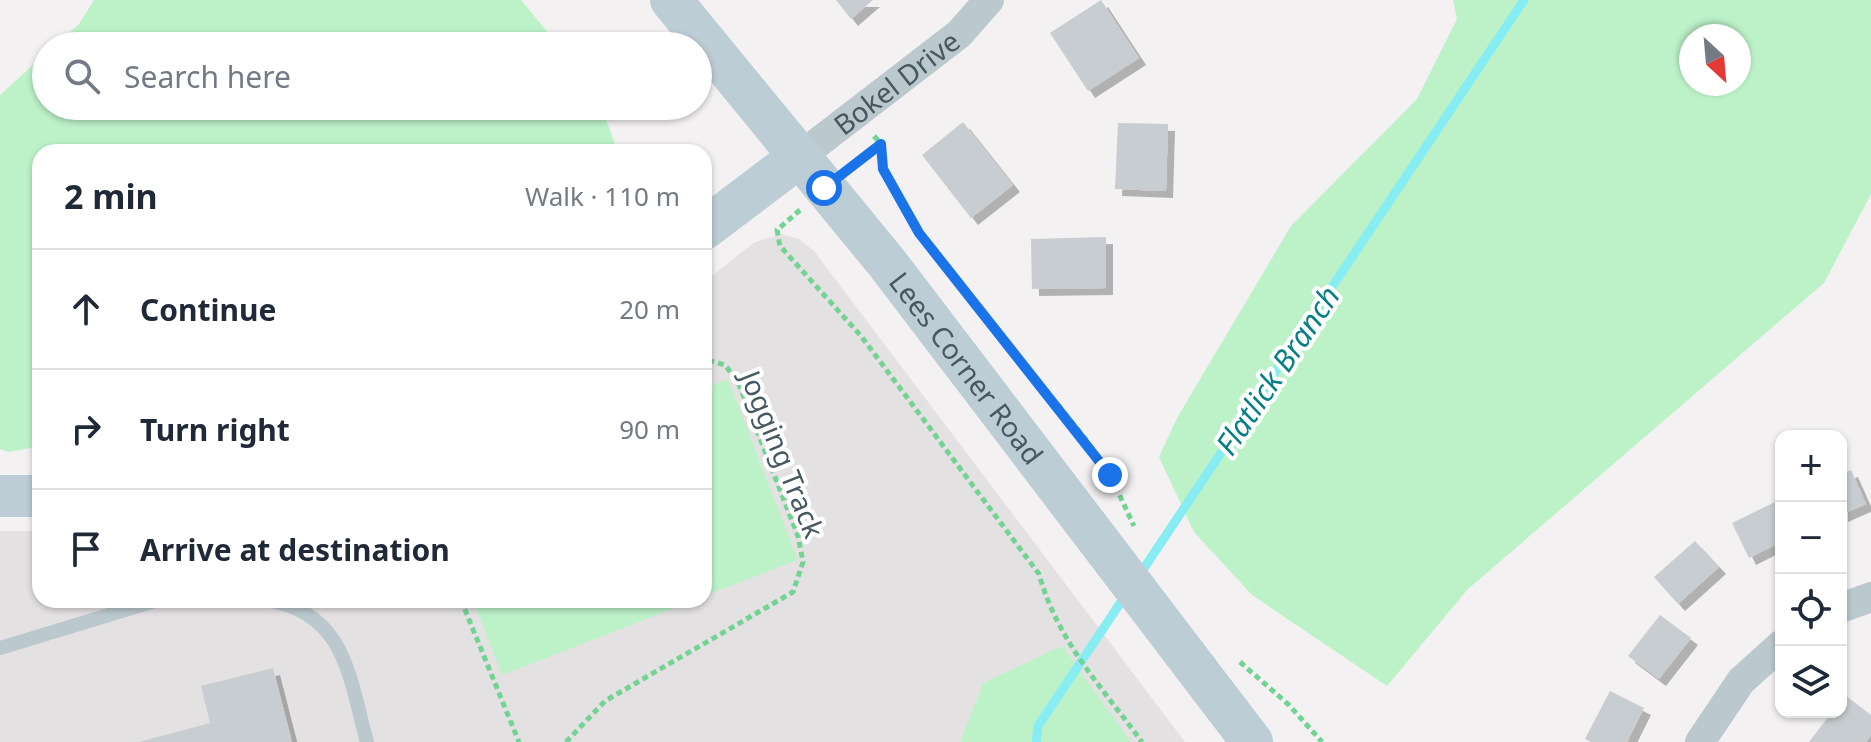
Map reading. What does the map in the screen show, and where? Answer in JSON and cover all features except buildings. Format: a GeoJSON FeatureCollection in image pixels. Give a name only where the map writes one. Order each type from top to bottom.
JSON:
{"type":"FeatureCollection","features":[{"type":"Feature","properties":{"kind":"street","name":"Lees Corner Road"},"geometry":{"type":"LineString","coordinates":[[671,0],[700,32]]}},
{"type":"Feature","properties":{"kind":"street","name":"Bokel Drive"},"geometry":{"type":"LineString","coordinates":[[811,173],[854,115],[959,34],[989,0]]}},
{"type":"Feature","properties":{"kind":"street","name":"Lees Corner Road"},"geometry":{"type":"LineString","coordinates":[[712,46],[811,173],[1128,550],[1145,602],[1252,742]]}},
{"type":"Feature","properties":{"kind":"street"},"geometry":{"type":"LineString","coordinates":[[712,225],[811,173]]}},
{"type":"Feature","properties":{"kind":"street"},"geometry":{"type":"LineString","coordinates":[[0,496],[32,496]]}},
{"type":"Feature","properties":{"kind":"street"},"geometry":{"type":"LineString","coordinates":[[1847,606],[1871,597]]}},
{"type":"Feature","properties":{"kind":"street"},"geometry":{"type":"LineString","coordinates":[[1700,742],[1741,681],[1780,646]]}},
{"type":"Feature","properties":{"kind":"lane"},"geometry":{"type":"LineString","coordinates":[[0,648],[132,608]]}},
{"type":"Feature","properties":{"kind":"lane"},"geometry":{"type":"LineString","coordinates":[[299,608],[326,626],[343,655],[367,742]]}},
{"type":"Feature","properties":{"kind":"path"},"geometry":{"type":"LineString","coordinates":[[854,115],[881,144],[883,169],[919,233],[1087,441],[1110,475],[1128,550]]}},
{"type":"Feature","properties":{"kind":"path"},"geometry":{"type":"LineString","coordinates":[[881,144],[811,173],[777,230],[780,246],[861,336],[1039,574],[1049,610],[1070,647],[1142,742]]}},
{"type":"Feature","properties":{"kind":"path","name":"Jogging Track"},"geometry":{"type":"LineString","coordinates":[[566,742],[605,701],[793,592],[803,562],[798,536],[738,382],[725,365],[712,361]]}},
{"type":"Feature","properties":{"kind":"path"},"geometry":{"type":"LineString","coordinates":[[464,608],[519,742]]}},
{"type":"Feature","properties":{"kind":"path"},"geometry":{"type":"LineString","coordinates":[[1230,653],[1289,705],[1322,742]]}},
{"type":"Feature","properties":{"kind":"shaded area"},"geometry":{"type":"Polygon","coordinates":[[[782,234],[799,239],[814,251],[1185,742],[0,742],[0,531],[32,531],[32,608],[712,608],[712,276],[755,242],[782,234]]]}},
{"type":"Feature","properties":{"kind":"green space"},"geometry":{"type":"Polygon","coordinates":[[[94,0],[521,0],[547,32],[70,32],[79,24],[94,0]]]}},
{"type":"Feature","properties":{"kind":"green space"},"geometry":{"type":"Polygon","coordinates":[[[1453,0],[1871,0],[1871,194],[1824,283],[1468,589],[1387,686],[1252,595],[1194,532],[1159,457],[1177,418],[1291,226],[1417,99],[1457,19],[1453,0]]]}},
{"type":"Feature","properties":{"kind":"green space"},"geometry":{"type":"Polygon","coordinates":[[[32,66],[32,120],[606,120],[615,144],[32,144],[32,448],[9,452],[0,449],[0,95],[32,66]]]}},
{"type":"Feature","properties":{"kind":"green space"},"geometry":{"type":"Polygon","coordinates":[[[728,379],[798,560],[712,593],[712,385],[728,379]]]}},
{"type":"Feature","properties":{"kind":"green space"},"geometry":{"type":"Polygon","coordinates":[[[476,608],[674,608],[502,675],[476,608]]]}},
{"type":"Feature","properties":{"kind":"green space"},"geometry":{"type":"Polygon","coordinates":[[[1062,646],[1131,742],[960,742],[983,683],[1062,646]]]}},
{"type":"Feature","properties":{"kind":"waterway","name":"Flatlick Branch"},"geometry":{"type":"LineString","coordinates":[[1138,577],[1524,0]]}},
{"type":"Feature","properties":{"kind":"waterway","name":"Flatlick Branch"},"geometry":{"type":"LineString","coordinates":[[1036,742],[1038,726],[1125,596]]}},
{"type":"Feature","properties":{"kind":"route"},"geometry":{"type":"LineString","coordinates":[[824,188],[881,144],[883,169],[919,233],[958,286],[998,329],[1034,379],[1087,441],[1110,475]]}}]}
